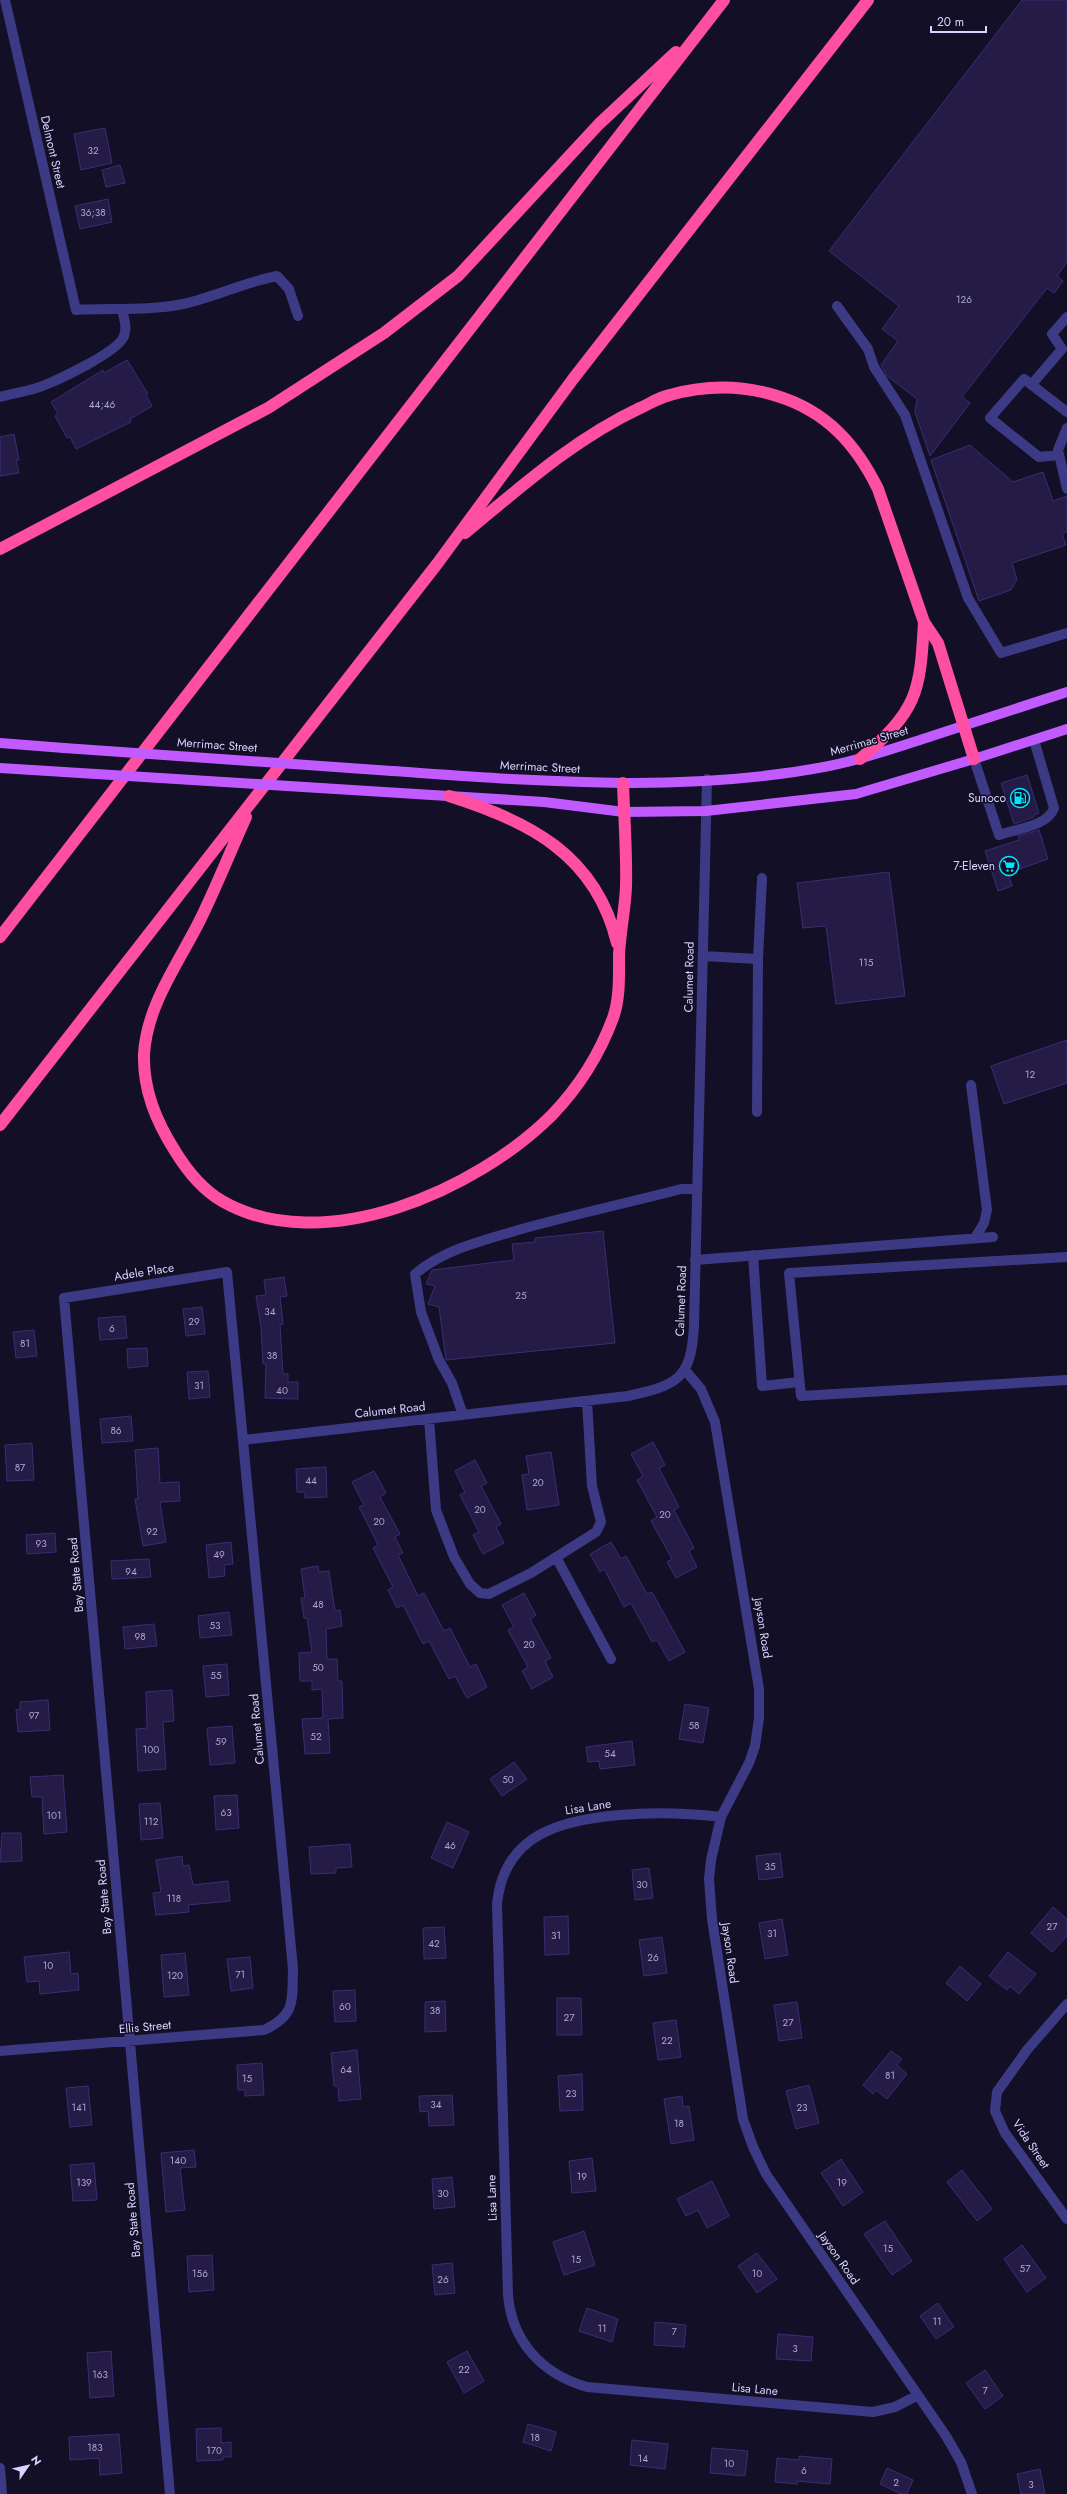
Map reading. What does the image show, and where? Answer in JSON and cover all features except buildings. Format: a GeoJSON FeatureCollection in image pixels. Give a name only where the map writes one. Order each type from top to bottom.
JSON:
{"type":"FeatureCollection","features":[{"type":"Feature","properties":{"kind":"highway"},"geometry":{"type":"LineString","coordinates":[[0,937],[724,0]]}},
{"type":"Feature","properties":{"kind":"highway"},"geometry":{"type":"LineString","coordinates":[[0,1125],[452,544],[573,379],[868,0]]}},
{"type":"Feature","properties":{"kind":"highway"},"geometry":{"type":"LineString","coordinates":[[0,549],[268,408],[384,333],[458,276],[599,124],[702,28]]}},
{"type":"Feature","properties":{"kind":"highway"},"geometry":{"type":"LineString","coordinates":[[452,544],[567,450],[624,416],[669,395],[693,390],[735,386],[796,402],[817,414],[841,432],[857,450],[878,489],[924,622],[938,643],[974,759]]}},
{"type":"Feature","properties":{"kind":"highway"},"geometry":{"type":"LineString","coordinates":[[860,759],[888,735],[909,707],[917,690],[921,670],[924,622]]}},
{"type":"Feature","properties":{"kind":"highway"},"geometry":{"type":"LineString","coordinates":[[254,798],[200,921],[155,1006],[144,1054],[146,1087],[154,1113],[183,1165],[221,1200],[257,1215],[285,1221],[330,1221],[397,1208],[441,1190],[479,1171],[514,1147],[552,1114],[580,1081],[614,1016],[620,980],[619,954],[626,886],[623,783]]}},
{"type":"Feature","properties":{"kind":"highway"},"geometry":{"type":"LineString","coordinates":[[449,796],[499,813],[523,825],[553,842],[578,864],[606,906],[619,954]]}},
{"type":"Feature","properties":{"kind":"main road","name":"Merrimac Street"},"geometry":{"type":"LineString","coordinates":[[0,743],[392,772],[556,782],[623,783],[707,779],[749,776],[860,759],[1067,692]]}},
{"type":"Feature","properties":{"kind":"main road"},"geometry":{"type":"LineString","coordinates":[[0,768],[544,802],[624,812],[706,811],[856,794],[974,759],[1067,729]]}},
{"type":"Feature","properties":{"kind":"street","name":"Delmont Street"},"geometry":{"type":"LineString","coordinates":[[5,0],[76,310],[122,309]]}},
{"type":"Feature","properties":{"kind":"street"},"geometry":{"type":"LineString","coordinates":[[0,397],[44,386],[87,365],[118,345],[124,338],[126,326],[122,309],[184,304],[261,279],[277,276],[289,289],[298,316]]}},
{"type":"Feature","properties":{"kind":"street"},"geometry":{"type":"LineString","coordinates":[[837,306],[868,349],[874,367],[905,415],[968,598],[1002,653],[1067,633]]}},
{"type":"Feature","properties":{"kind":"street"},"geometry":{"type":"LineString","coordinates":[[1032,384],[1062,349],[1052,334],[1067,316]]}},
{"type":"Feature","properties":{"kind":"street"},"geometry":{"type":"LineString","coordinates":[[1059,455],[1039,458],[990,418],[1024,378],[1067,412]]}},
{"type":"Feature","properties":{"kind":"street"},"geometry":{"type":"LineString","coordinates":[[1067,428],[1058,450],[1067,490]]}},
{"type":"Feature","properties":{"kind":"street"},"geometry":{"type":"LineString","coordinates":[[974,759],[999,835],[1045,820],[1052,813],[1054,808],[1034,740]]}},
{"type":"Feature","properties":{"kind":"street","name":"Calumet Road"},"geometry":{"type":"LineString","coordinates":[[243,1440],[628,1396],[659,1388],[674,1381],[685,1370],[693,1344],[707,779]]}},
{"type":"Feature","properties":{"kind":"street"},"geometry":{"type":"LineString","coordinates":[[757,1112],[758,959],[762,878]]}},
{"type":"Feature","properties":{"kind":"street"},"geometry":{"type":"LineString","coordinates":[[703,956],[758,959]]}},
{"type":"Feature","properties":{"kind":"street"},"geometry":{"type":"LineString","coordinates":[[971,1085],[987,1210],[984,1223],[975,1238]]}},
{"type":"Feature","properties":{"kind":"street"},"geometry":{"type":"LineString","coordinates":[[463,1415],[452,1383],[439,1360],[421,1312],[415,1274],[431,1261],[463,1246],[542,1224],[681,1189],[697,1189]]}},
{"type":"Feature","properties":{"kind":"street"},"geometry":{"type":"LineString","coordinates":[[695,1260],[993,1237]]}},
{"type":"Feature","properties":{"kind":"street"},"geometry":{"type":"LineString","coordinates":[[753,1256],[762,1386],[799,1382]]}},
{"type":"Feature","properties":{"kind":"street"},"geometry":{"type":"LineString","coordinates":[[1067,1257],[789,1273],[799,1382],[802,1396],[1067,1380]]}},
{"type":"Feature","properties":{"kind":"street","name":"Calumet Road"},"geometry":{"type":"LineString","coordinates":[[227,1272],[293,1969],[292,1996],[288,2014]]}},
{"type":"Feature","properties":{"kind":"street","name":"Adele Place"},"geometry":{"type":"LineString","coordinates":[[64,1298],[227,1272]]}},
{"type":"Feature","properties":{"kind":"street","name":"Bay State Road"},"geometry":{"type":"LineString","coordinates":[[64,1298],[170,2494]]}},
{"type":"Feature","properties":{"kind":"street","name":"Jayson Road"},"geometry":{"type":"LineString","coordinates":[[685,1370],[706,1400],[718,1435],[759,1689],[758,1728],[753,1750],[721,1817],[711,1860],[710,1899],[737,2090],[748,2134],[759,2161],[774,2186],[918,2395],[961,2462],[972,2494]]}},
{"type":"Feature","properties":{"kind":"street"},"geometry":{"type":"LineString","coordinates":[[429,1419],[436,1510],[454,1557],[470,1584],[480,1593],[489,1594],[556,1557],[596,1532],[601,1522],[592,1486],[587,1401]]}},
{"type":"Feature","properties":{"kind":"street"},"geometry":{"type":"LineString","coordinates":[[556,1557],[611,1659]]}},
{"type":"Feature","properties":{"kind":"street","name":"Lisa Lane"},"geometry":{"type":"LineString","coordinates":[[721,1817],[659,1812],[572,1821],[557,1825],[532,1840],[515,1857],[502,1878],[497,1904],[508,2295],[513,2325],[523,2343],[542,2365],[567,2381],[596,2388],[873,2412],[896,2407],[918,2395]]}},
{"type":"Feature","properties":{"kind":"street","name":"Vida Street"},"geometry":{"type":"LineString","coordinates":[[1067,2004],[1027,2050],[997,2092],[996,2111],[1006,2133],[1067,2219]]}},
{"type":"Feature","properties":{"kind":"street","name":"Ellis Street"},"geometry":{"type":"LineString","coordinates":[[0,2051],[264,2030],[278,2023],[288,2014]]}},
{"type":"Feature","properties":{"kind":"street"},"geometry":{"type":"LineString","coordinates":[[0,2468],[2,2494]]}},
{"type":"Feature","properties":{"kind":"place","name":"Sunoco"},"geometry":{"type":"Point","coordinates":[1020,798]}},
{"type":"Feature","properties":{"kind":"place","name":"7-Eleven"},"geometry":{"type":"Point","coordinates":[1009,866]}}]}
